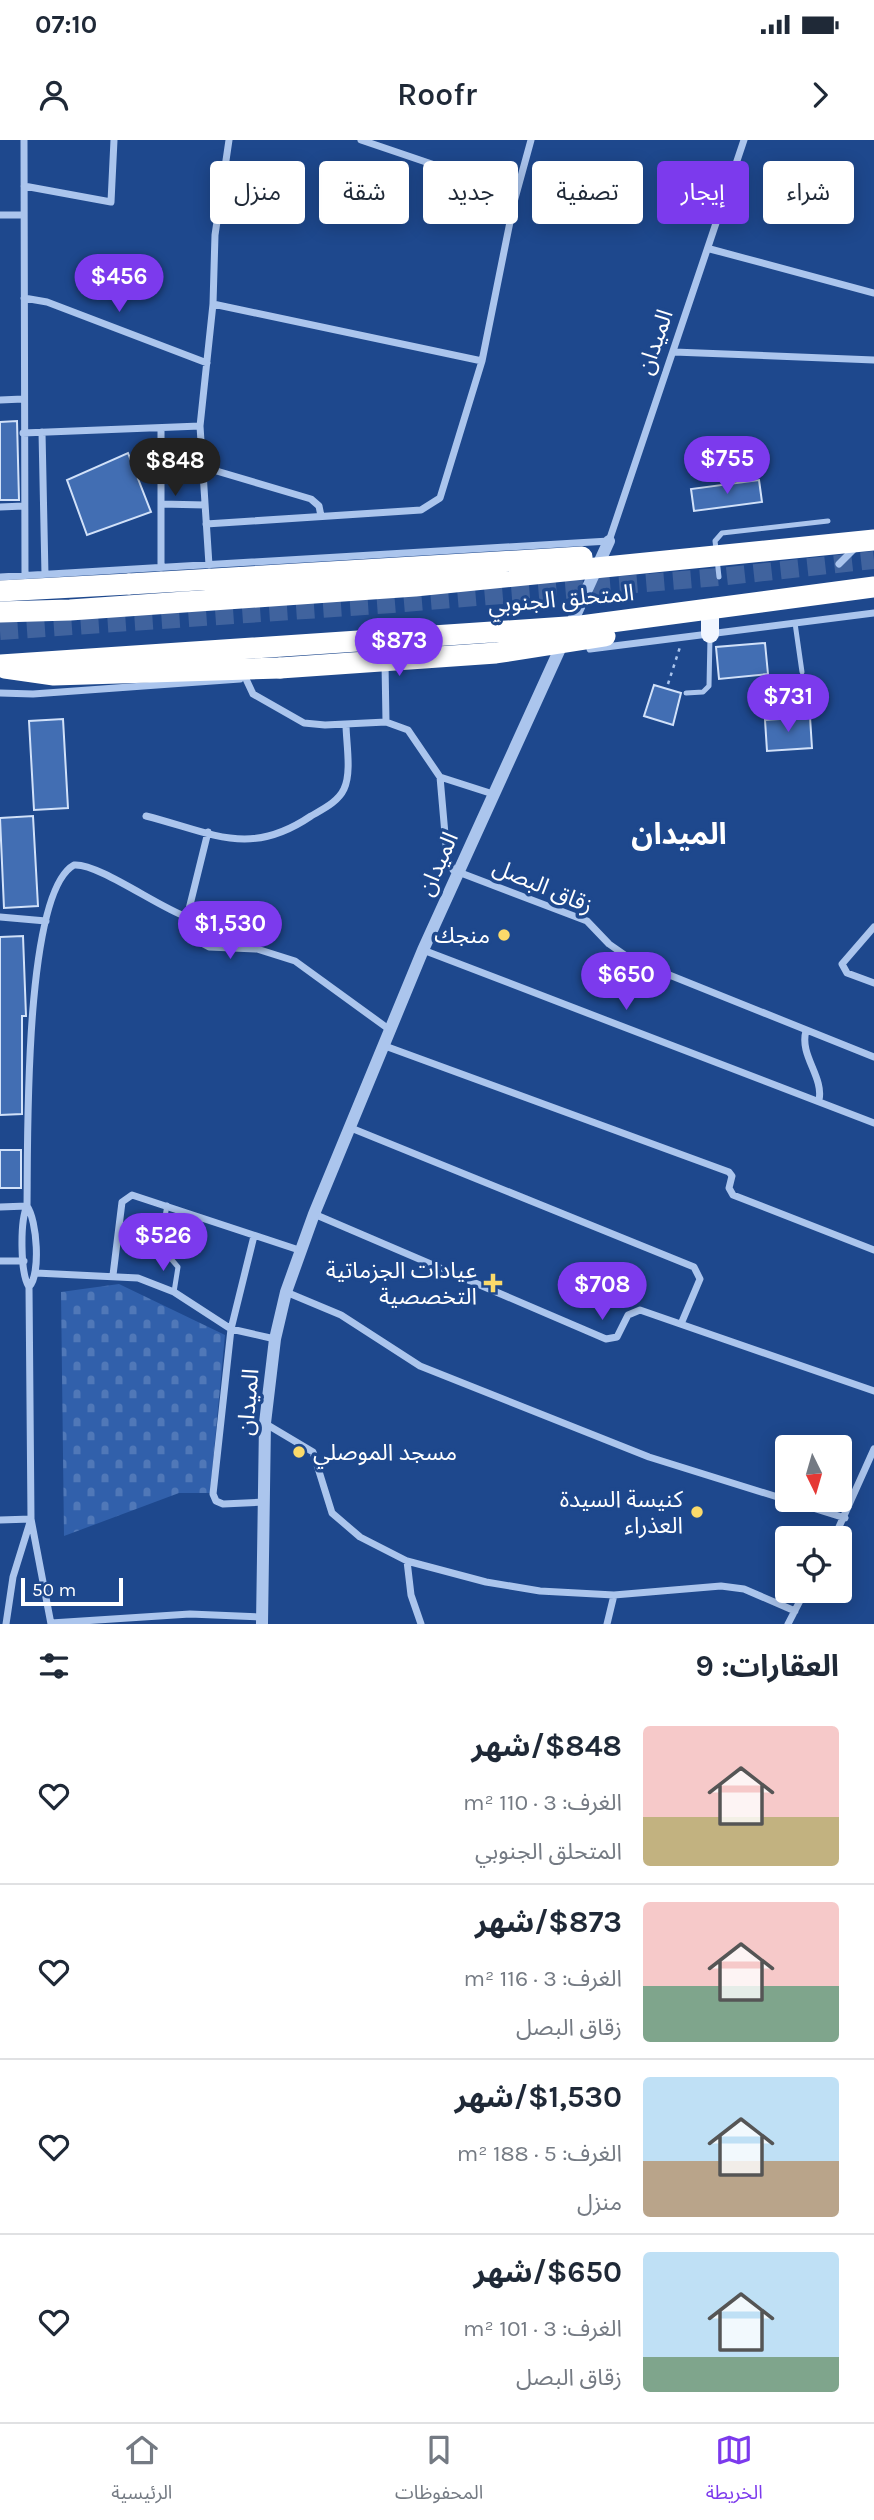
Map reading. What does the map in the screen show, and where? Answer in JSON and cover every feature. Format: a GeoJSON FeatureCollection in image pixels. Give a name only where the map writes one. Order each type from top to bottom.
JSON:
{"type":"FeatureCollection","features":[{"type":"Feature","properties":{"kind":"highway","name":"المتحلق الجنوبي"},"geometry":{"type":"LineString","coordinates":[[0,612],[70,610],[716,568],[871,536]]}},
{"type":"Feature","properties":{"kind":"highway"},"geometry":{"type":"LineString","coordinates":[[0,591],[523,559],[651,556],[716,568]]}},
{"type":"Feature","properties":{"kind":"highway","name":"المتحلق الجنوبي"},"geometry":{"type":"LineString","coordinates":[[0,666],[581,626],[710,612],[874,587]]}},
{"type":"Feature","properties":{"kind":"highway"},"geometry":{"type":"LineString","coordinates":[[0,666],[54,675],[281,668],[496,653],[677,621],[710,612]]}},
{"type":"Feature","properties":{"kind":"main road"},"geometry":{"type":"LineString","coordinates":[[710,612],[710,634]]}},
{"type":"Feature","properties":{"kind":"street"},"geometry":{"type":"LineString","coordinates":[[24,140],[25,576]]}},
{"type":"Feature","properties":{"kind":"street"},"geometry":{"type":"LineString","coordinates":[[24,186],[111,202],[114,140]]}},
{"type":"Feature","properties":{"kind":"street"},"geometry":{"type":"LineString","coordinates":[[209,565],[200,426],[213,304],[215,235],[229,140]]}},
{"type":"Feature","properties":{"kind":"street"},"geometry":{"type":"LineString","coordinates":[[361,140],[372,141],[427,161]]}},
{"type":"Feature","properties":{"kind":"street"},"geometry":{"type":"LineString","coordinates":[[518,187],[531,140]]}},
{"type":"Feature","properties":{"kind":"street","name":"الميدان"},"geometry":{"type":"LineString","coordinates":[[263,1621],[265,1423],[275,1339],[286,1292],[314,1213],[423,950],[609,541],[744,140]]}},
{"type":"Feature","properties":{"kind":"street"},"geometry":{"type":"LineString","coordinates":[[0,215],[24,215]]}},
{"type":"Feature","properties":{"kind":"street"},"geometry":{"type":"LineString","coordinates":[[206,524],[421,510],[433,505],[440,498],[482,361],[510,224]]}},
{"type":"Feature","properties":{"kind":"street"},"geometry":{"type":"LineString","coordinates":[[709,249],[874,293]]}},
{"type":"Feature","properties":{"kind":"street"},"geometry":{"type":"LineString","coordinates":[[24,298],[47,302],[207,363]]}},
{"type":"Feature","properties":{"kind":"street"},"geometry":{"type":"LineString","coordinates":[[213,304],[482,361]]}},
{"type":"Feature","properties":{"kind":"street"},"geometry":{"type":"LineString","coordinates":[[674,352],[874,360]]}},
{"type":"Feature","properties":{"kind":"street"},"geometry":{"type":"LineString","coordinates":[[0,400],[23,399]]}},
{"type":"Feature","properties":{"kind":"street"},"geometry":{"type":"LineString","coordinates":[[23,433],[200,426]]}},
{"type":"Feature","properties":{"kind":"street"},"geometry":{"type":"LineString","coordinates":[[161,428],[161,568]]}},
{"type":"Feature","properties":{"kind":"street"},"geometry":{"type":"LineString","coordinates":[[42,432],[45,575]]}},
{"type":"Feature","properties":{"kind":"street"},"geometry":{"type":"LineString","coordinates":[[203,467],[311,499],[319,506],[321,516]]}},
{"type":"Feature","properties":{"kind":"street"},"geometry":{"type":"LineString","coordinates":[[161,504],[205,505]]}},
{"type":"Feature","properties":{"kind":"street"},"geometry":{"type":"LineString","coordinates":[[0,508],[24,506]]}},
{"type":"Feature","properties":{"kind":"street"},"geometry":{"type":"LineString","coordinates":[[839,564],[871,536]]}},
{"type":"Feature","properties":{"kind":"street"},"geometry":{"type":"LineString","coordinates":[[0,577],[609,541]]}},
{"type":"Feature","properties":{"kind":"street"},"geometry":{"type":"LineString","coordinates":[[586,649],[874,613]]}},
{"type":"Feature","properties":{"kind":"street"},"geometry":{"type":"LineString","coordinates":[[384,644],[385,635]]}},
{"type":"Feature","properties":{"kind":"street"},"geometry":{"type":"LineString","coordinates":[[0,693],[33,694],[246,679],[573,651]]}},
{"type":"Feature","properties":{"kind":"street"},"geometry":{"type":"LineString","coordinates":[[246,679],[253,694],[296,719],[314,725],[386,722],[385,656]]}},
{"type":"Feature","properties":{"kind":"street","name":"زقاق البصل"},"geometry":{"type":"LineString","coordinates":[[386,722],[408,730],[440,777],[448,862],[457,872],[587,921],[626,957],[874,1057]]}},
{"type":"Feature","properties":{"kind":"street"},"geometry":{"type":"LineString","coordinates":[[146,816],[249,840],[287,833],[336,800],[347,782],[346,724]]}},
{"type":"Feature","properties":{"kind":"street"},"geometry":{"type":"LineString","coordinates":[[440,777],[493,794]]}},
{"type":"Feature","properties":{"kind":"street"},"geometry":{"type":"LineString","coordinates":[[208,832],[187,917],[190,931],[201,944],[257,949],[295,961],[390,1030]]}},
{"type":"Feature","properties":{"kind":"street"},"geometry":{"type":"LineString","coordinates":[[187,917],[163,908],[82,864],[74,865],[62,874],[55,888],[33,1002],[27,1206],[23,1219],[24,1261],[29,1287],[31,1520],[51,1624],[190,1614],[263,1621]]}},
{"type":"Feature","properties":{"kind":"street"},"geometry":{"type":"LineString","coordinates":[[0,917],[47,921]]}},
{"type":"Feature","properties":{"kind":"street"},"geometry":{"type":"LineString","coordinates":[[874,927],[842,964],[847,974],[874,983]]}},
{"type":"Feature","properties":{"kind":"street"},"geometry":{"type":"LineString","coordinates":[[423,950],[874,1123]]}},
{"type":"Feature","properties":{"kind":"street"},"geometry":{"type":"LineString","coordinates":[[806,1031],[804,1045],[820,1090],[819,1100]]}},
{"type":"Feature","properties":{"kind":"street"},"geometry":{"type":"LineString","coordinates":[[385,1046],[729,1172],[732,1176],[729,1188],[733,1195],[874,1250]]}},
{"type":"Feature","properties":{"kind":"street"},"geometry":{"type":"LineString","coordinates":[[351,1128],[694,1267],[700,1279],[681,1324]]}},
{"type":"Feature","properties":{"kind":"street"},"geometry":{"type":"LineString","coordinates":[[113,1275],[122,1202],[138,1195],[302,1251]]}},
{"type":"Feature","properties":{"kind":"street"},"geometry":{"type":"LineString","coordinates":[[0,1207],[27,1206]]}},
{"type":"Feature","properties":{"kind":"street"},"geometry":{"type":"LineString","coordinates":[[27,1206],[34,1222],[36,1273],[29,1287]]}},
{"type":"Feature","properties":{"kind":"street"},"geometry":{"type":"LineString","coordinates":[[314,1213],[606,1339],[617,1337],[628,1315],[635,1310],[874,1391]]}},
{"type":"Feature","properties":{"kind":"street"},"geometry":{"type":"LineString","coordinates":[[254,1236],[231,1329],[213,1494],[216,1501],[223,1504],[264,1502]]}},
{"type":"Feature","properties":{"kind":"street"},"geometry":{"type":"LineString","coordinates":[[0,1262],[24,1261]]}},
{"type":"Feature","properties":{"kind":"street"},"geometry":{"type":"LineString","coordinates":[[36,1273],[138,1278],[174,1292],[231,1329],[275,1339]]}},
{"type":"Feature","properties":{"kind":"street"},"geometry":{"type":"LineString","coordinates":[[286,1292],[341,1315],[432,1371],[649,1457],[845,1518]]}},
{"type":"Feature","properties":{"kind":"street"},"geometry":{"type":"LineString","coordinates":[[265,1423],[313,1452],[332,1513],[360,1537],[407,1561],[486,1582],[540,1591],[614,1595],[722,1586],[744,1589],[795,1611]]}},
{"type":"Feature","properties":{"kind":"street"},"geometry":{"type":"LineString","coordinates":[[841,1526],[874,1449]]}},
{"type":"Feature","properties":{"kind":"street"},"geometry":{"type":"LineString","coordinates":[[0,1520],[31,1520]]}},
{"type":"Feature","properties":{"kind":"street"},"geometry":{"type":"LineString","coordinates":[[6,1624],[13,1577],[31,1520]]}},
{"type":"Feature","properties":{"kind":"street"},"geometry":{"type":"LineString","coordinates":[[407,1561],[411,1595],[421,1624]]}},
{"type":"Feature","properties":{"kind":"street"},"geometry":{"type":"LineString","coordinates":[[607,1624],[614,1595]]}},
{"type":"Feature","properties":{"kind":"street"},"geometry":{"type":"LineString","coordinates":[[788,1624],[799,1603]]}},
{"type":"Feature","properties":{"kind":"lane"},"geometry":{"type":"LineString","coordinates":[[716,568],[715,541],[722,533],[828,521]]}},
{"type":"Feature","properties":{"kind":"lane"},"geometry":{"type":"LineString","coordinates":[[795,623],[802,672]]}},
{"type":"Feature","properties":{"kind":"lane"},"geometry":{"type":"LineString","coordinates":[[686,693],[703,692],[709,686],[710,634]]}},
{"type":"Feature","properties":{"kind":"lane"},"geometry":{"type":"LineString","coordinates":[[167,1205],[159,1243],[163,1252],[178,1267],[174,1292]]}},
{"type":"Feature","properties":{"kind":"path"},"geometry":{"type":"LineString","coordinates":[[668,684],[683,637]]}},
{"type":"Feature","properties":{"kind":"green space"},"geometry":{"type":"Polygon","coordinates":[[[119,1284],[225,1335],[210,1493],[179,1493],[64,1536],[61,1292],[119,1284]]]}},
{"type":"Feature","properties":{"kind":"building"},"geometry":{"type":"Polygon","coordinates":[[[17,421],[19,500],[0,500],[0,422],[17,421]]]}},
{"type":"Feature","properties":{"kind":"building"},"geometry":{"type":"Polygon","coordinates":[[[128,453],[151,512],[87,535],[67,480],[128,453]]]}},
{"type":"Feature","properties":{"kind":"building"},"geometry":{"type":"Polygon","coordinates":[[[759,480],[762,502],[694,511],[691,489],[759,480]]]}},
{"type":"Feature","properties":{"kind":"building"},"geometry":{"type":"Polygon","coordinates":[[[765,643],[768,674],[719,679],[716,647],[765,643]]]}},
{"type":"Feature","properties":{"kind":"building"},"geometry":{"type":"Polygon","coordinates":[[[654,685],[681,693],[673,725],[644,716],[654,685]]]}},
{"type":"Feature","properties":{"kind":"building"},"geometry":{"type":"Polygon","coordinates":[[[810,717],[812,748],[767,751],[765,720],[810,717]]]}},
{"type":"Feature","properties":{"kind":"building"},"geometry":{"type":"Polygon","coordinates":[[[63,719],[68,808],[34,810],[29,721],[63,719]]]}},
{"type":"Feature","properties":{"kind":"building"},"geometry":{"type":"Polygon","coordinates":[[[33,816],[38,906],[4,908],[0,818],[33,816]]]}},
{"type":"Feature","properties":{"kind":"building"},"geometry":{"type":"Polygon","coordinates":[[[23,936],[26,1016],[22,1016],[22,1114],[0,1115],[0,937],[23,936]]]}},
{"type":"Feature","properties":{"kind":"building"},"geometry":{"type":"Polygon","coordinates":[[[0,1150],[21,1150],[21,1188],[0,1188],[0,1150]]]}},
{"type":"Feature","properties":{"kind":"tunnel"},"geometry":{"type":"LineString","coordinates":[[0,631],[393,604],[719,577],[874,560]]}},
{"type":"Feature","properties":{"kind":"place","name":"منجك"},"geometry":{"type":"Point","coordinates":[504,935]}},
{"type":"Feature","properties":{"kind":"place","name":"عيادات الجزماتية التخصصية"},"geometry":{"type":"Point","coordinates":[493,1283]}},
{"type":"Feature","properties":{"kind":"place","name":"مسجد الموصلي"},"geometry":{"type":"Point","coordinates":[299,1452]}},
{"type":"Feature","properties":{"kind":"place","name":"كنيسة السيدة العذراء"},"geometry":{"type":"Point","coordinates":[697,1512]}},
{"type":"Feature","properties":{"kind":"district","name":"الميدان"},"geometry":{"type":"Point","coordinates":[679,834]}}]}
